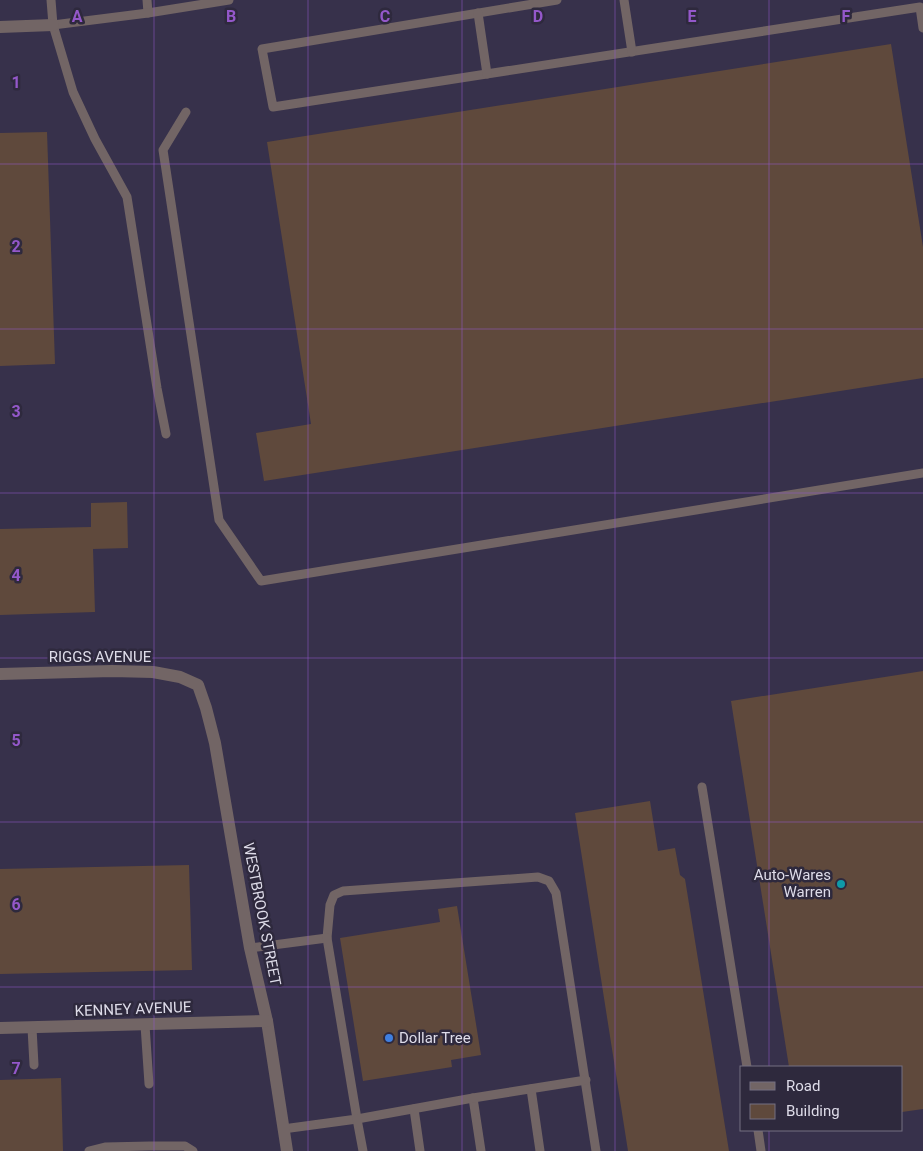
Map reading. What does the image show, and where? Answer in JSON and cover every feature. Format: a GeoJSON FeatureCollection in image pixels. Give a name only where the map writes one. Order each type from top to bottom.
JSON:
{"type":"FeatureCollection","features":[{"type":"Feature","properties":{"kind":"street"},"geometry":{"type":"LineString","coordinates":[[0,27],[53,25]]}},
{"type":"Feature","properties":{"kind":"street","name":"RIGGS AVENUE"},"geometry":{"type":"LineString","coordinates":[[0,674],[112,671],[153,672],[180,677],[198,685]]}},
{"type":"Feature","properties":{"kind":"street","name":"WESTBROOK STREET"},"geometry":{"type":"LineString","coordinates":[[198,685],[215,743],[250,948],[266,1021],[286,1151]]}},
{"type":"Feature","properties":{"kind":"street","name":"KENNEY AVENUE"},"geometry":{"type":"LineString","coordinates":[[0,1028],[266,1021]]}},
{"type":"Feature","properties":{"kind":"lane"},"geometry":{"type":"LineString","coordinates":[[51,0],[53,25],[72,92],[127,197],[166,434]]}},
{"type":"Feature","properties":{"kind":"lane"},"geometry":{"type":"LineString","coordinates":[[146,0],[148,13]]}},
{"type":"Feature","properties":{"kind":"lane"},"geometry":{"type":"LineString","coordinates":[[53,25],[229,0]]}},
{"type":"Feature","properties":{"kind":"lane"},"geometry":{"type":"LineString","coordinates":[[557,0],[262,49],[273,107],[920,8],[923,28]]}},
{"type":"Feature","properties":{"kind":"lane"},"geometry":{"type":"LineString","coordinates":[[624,0],[632,52]]}},
{"type":"Feature","properties":{"kind":"lane"},"geometry":{"type":"LineString","coordinates":[[478,13],[487,74]]}},
{"type":"Feature","properties":{"kind":"lane"},"geometry":{"type":"LineString","coordinates":[[186,112],[164,150],[219,520],[261,581],[923,473]]}},
{"type":"Feature","properties":{"kind":"lane"},"geometry":{"type":"LineString","coordinates":[[702,787],[747,1066]]}},
{"type":"Feature","properties":{"kind":"lane"},"geometry":{"type":"LineString","coordinates":[[363,1151],[327,938],[330,905],[334,895],[343,892],[538,877],[549,881],[556,893],[596,1151]]}},
{"type":"Feature","properties":{"kind":"lane"},"geometry":{"type":"LineString","coordinates":[[250,948],[327,938]]}},
{"type":"Feature","properties":{"kind":"lane"},"geometry":{"type":"LineString","coordinates":[[145,1025],[149,1084]]}},
{"type":"Feature","properties":{"kind":"lane"},"geometry":{"type":"LineString","coordinates":[[32,1028],[34,1065]]}},
{"type":"Feature","properties":{"kind":"lane"},"geometry":{"type":"LineString","coordinates":[[283,1130],[586,1080]]}},
{"type":"Feature","properties":{"kind":"lane"},"geometry":{"type":"LineString","coordinates":[[531,1089],[540,1151]]}},
{"type":"Feature","properties":{"kind":"lane"},"geometry":{"type":"LineString","coordinates":[[474,1098],[481,1151]]}},
{"type":"Feature","properties":{"kind":"lane"},"geometry":{"type":"LineString","coordinates":[[414,1108],[420,1151]]}},
{"type":"Feature","properties":{"kind":"lane"},"geometry":{"type":"LineString","coordinates":[[758,1131],[761,1151]]}},
{"type":"Feature","properties":{"kind":"lane"},"geometry":{"type":"LineString","coordinates":[[89,1151],[105,1147],[150,1146],[185,1146],[193,1151]]}},
{"type":"Feature","properties":{"kind":"shaded area"},"geometry":{"type":"Polygon","coordinates":[[[0,0],[923,0],[923,1151],[0,1151],[0,0]]]}},
{"type":"Feature","properties":{"kind":"building"},"geometry":{"type":"Polygon","coordinates":[[[891,44],[923,247],[923,378],[264,481],[256,433],[311,424],[267,142],[891,44]]]}},
{"type":"Feature","properties":{"kind":"building"},"geometry":{"type":"Polygon","coordinates":[[[47,132],[55,364],[0,366],[0,133],[47,132]]]}},
{"type":"Feature","properties":{"kind":"building"},"geometry":{"type":"Polygon","coordinates":[[[127,502],[128,548],[93,549],[95,612],[0,615],[0,529],[91,527],[91,503],[127,502]]]}},
{"type":"Feature","properties":{"kind":"building","name":"Auto-Wares Warren"},"geometry":{"type":"Polygon","coordinates":[[[923,671],[923,1109],[903,1112],[903,1066],[789,1066],[731,701],[923,671]]]}},
{"type":"Feature","properties":{"kind":"building"},"geometry":{"type":"Polygon","coordinates":[[[650,801],[658,851],[675,848],[680,875],[685,879],[729,1151],[628,1151],[575,813],[650,801]]]}},
{"type":"Feature","properties":{"kind":"building"},"geometry":{"type":"Polygon","coordinates":[[[189,865],[192,970],[0,974],[0,869],[189,865]]]}},
{"type":"Feature","properties":{"kind":"building"},"geometry":{"type":"Polygon","coordinates":[[[457,906],[481,1055],[451,1060],[452,1067],[363,1081],[340,938],[440,922],[438,909],[457,906]]]}},
{"type":"Feature","properties":{"kind":"building"},"geometry":{"type":"Polygon","coordinates":[[[61,1078],[63,1151],[0,1151],[0,1080],[61,1078]]]}},
{"type":"Feature","properties":{"kind":"place","name":"Auto-Wares Warren"},"geometry":{"type":"Point","coordinates":[841,884]}},
{"type":"Feature","properties":{"kind":"place","name":"Dollar Tree"},"geometry":{"type":"Point","coordinates":[389,1038]}}]}
